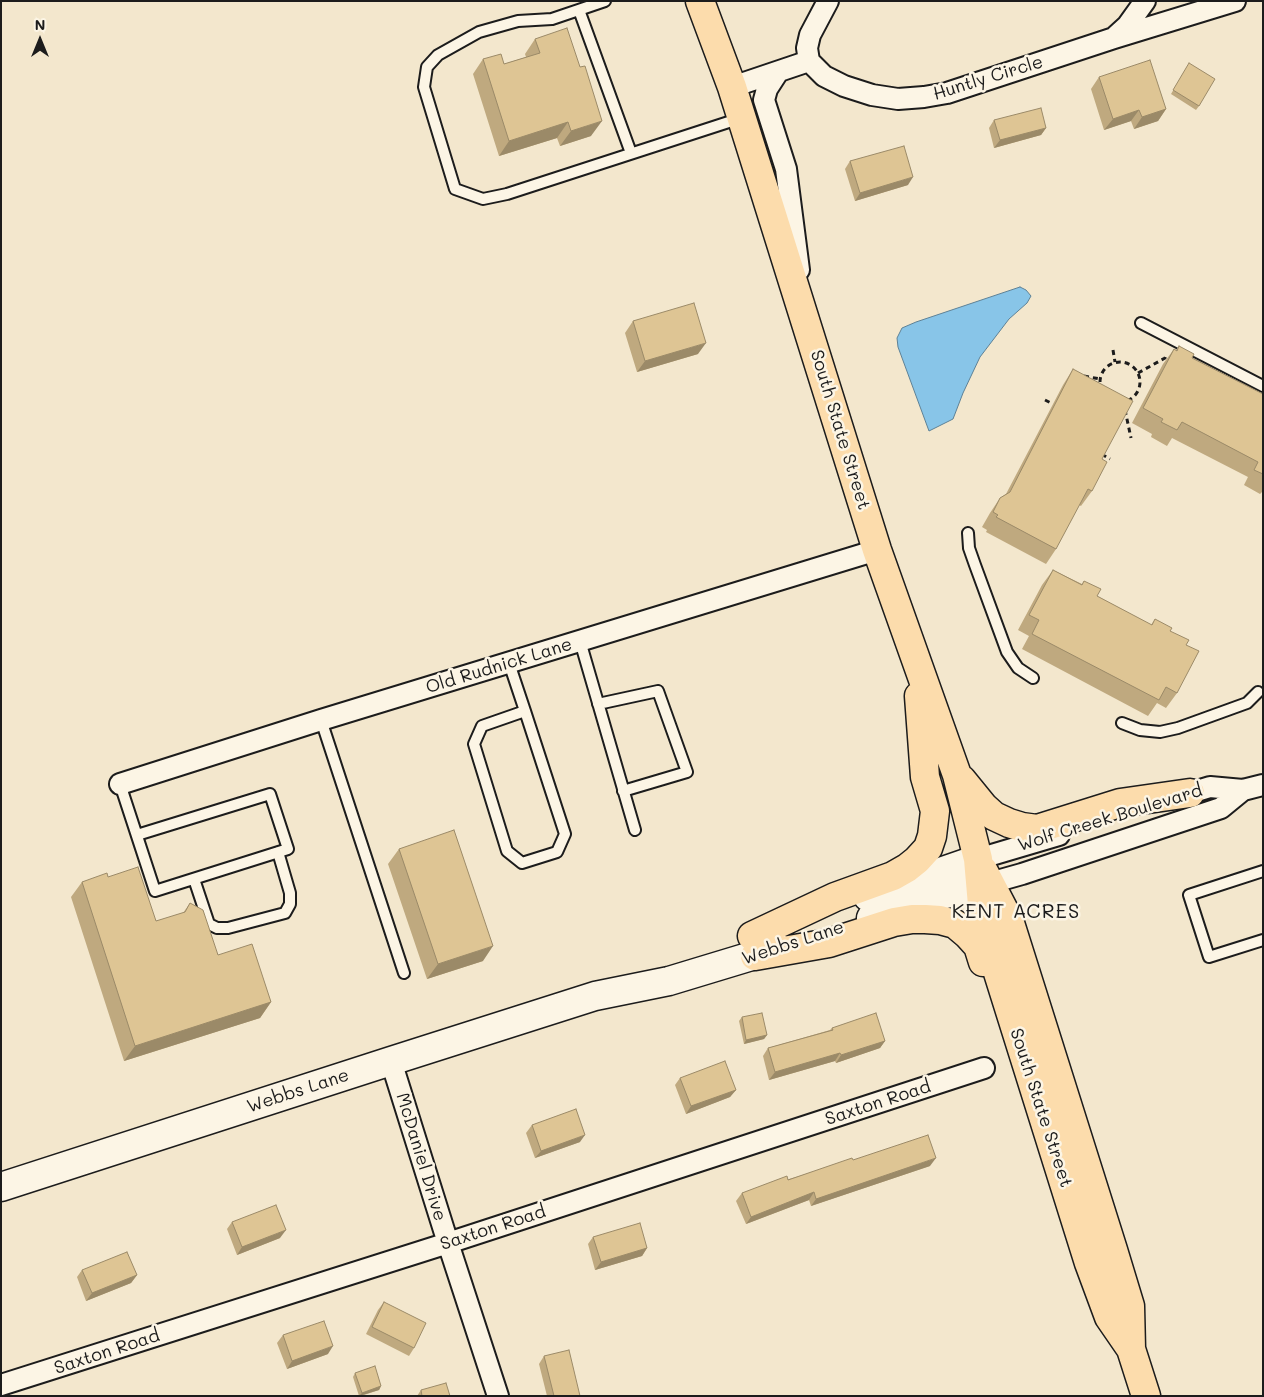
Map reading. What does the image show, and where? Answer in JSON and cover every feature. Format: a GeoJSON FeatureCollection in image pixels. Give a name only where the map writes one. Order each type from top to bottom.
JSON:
{"type":"FeatureCollection","features":[{"type":"Feature","properties":{"kind":"main road","name":"South State Street"},"geometry":{"type":"LineString","coordinates":[[700,1],[732,87],[877,550],[957,775],[982,876],[984,928],[1089,1263],[1110,1317],[1131,1349],[1146,1396]]}},
{"type":"Feature","properties":{"kind":"main road"},"geometry":{"type":"LineString","coordinates":[[754,946],[835,897],[892,876],[907,868],[928,848],[932,836],[935,811],[925,777],[917,662]]}},
{"type":"Feature","properties":{"kind":"main road"},"geometry":{"type":"LineString","coordinates":[[957,775],[994,816],[1015,825],[1037,828],[1120,803],[1190,793]]}},
{"type":"Feature","properties":{"kind":"main road","name":"South State Street"},"geometry":{"type":"LineString","coordinates":[[982,876],[1009,920],[1113,1250],[1130,1306],[1131,1349]]}},
{"type":"Feature","properties":{"kind":"main road"},"geometry":{"type":"LineString","coordinates":[[754,946],[829,943],[894,922],[912,919],[940,920],[955,924],[978,946],[1025,1092],[1057,1160]]}},
{"type":"Feature","properties":{"kind":"street"},"geometry":{"type":"LineString","coordinates":[[732,87],[809,61],[807,48],[810,35],[828,1]]}},
{"type":"Feature","properties":{"kind":"street","name":"Huntly Circle"},"geometry":{"type":"LineString","coordinates":[[1114,38],[1127,26],[1145,1]]}},
{"type":"Feature","properties":{"kind":"street","name":"Huntly Circle"},"geometry":{"type":"LineString","coordinates":[[1192,1],[1201,4],[1234,1]]}},
{"type":"Feature","properties":{"kind":"street","name":"Huntly Circle"},"geometry":{"type":"LineString","coordinates":[[809,61],[824,76],[844,86],[872,95],[898,99],[924,97],[947,93],[1234,1]]}},
{"type":"Feature","properties":{"kind":"street"},"geometry":{"type":"LineString","coordinates":[[778,72],[767,89],[764,100],[786,169],[806,324]]}},
{"type":"Feature","properties":{"kind":"street","name":"Old Rudnick Lane"},"geometry":{"type":"LineString","coordinates":[[120,784],[321,720],[877,550]]}},
{"type":"Feature","properties":{"kind":"street","name":"Wolf Creek Boulevard"},"geometry":{"type":"LineString","coordinates":[[982,876],[1190,793],[1210,787],[1243,790],[1263,785]]}},
{"type":"Feature","properties":{"kind":"street","name":"Wolf Creek Boulevard"},"geometry":{"type":"LineString","coordinates":[[982,876],[1022,874],[1221,808],[1243,790]]}},
{"type":"Feature","properties":{"kind":"street","name":"Webbs Lane"},"geometry":{"type":"LineString","coordinates":[[1,1187],[595,996],[668,981],[754,946],[982,876]]}},
{"type":"Feature","properties":{"kind":"street","name":"McDaniel Drive"},"geometry":{"type":"LineString","coordinates":[[391,1061],[498,1396]]}},
{"type":"Feature","properties":{"kind":"street","name":"Saxton Road"},"geometry":{"type":"LineString","coordinates":[[1,1385],[448,1243],[984,1068]]}},
{"type":"Feature","properties":{"kind":"lane"},"geometry":{"type":"LineString","coordinates":[[605,1],[552,19],[518,21],[479,32],[438,56],[427,67],[424,87],[455,189],[483,199],[507,194],[741,118]]}},
{"type":"Feature","properties":{"kind":"lane"},"geometry":{"type":"LineString","coordinates":[[580,10],[631,153]]}},
{"type":"Feature","properties":{"kind":"lane"},"geometry":{"type":"LineString","coordinates":[[1141,323],[1263,386]]}},
{"type":"Feature","properties":{"kind":"lane"},"geometry":{"type":"LineString","coordinates":[[968,534],[969,548],[1007,652],[1018,668],[1033,678]]}},
{"type":"Feature","properties":{"kind":"lane"},"geometry":{"type":"LineString","coordinates":[[580,641],[635,830]]}},
{"type":"Feature","properties":{"kind":"lane"},"geometry":{"type":"LineString","coordinates":[[509,663],[525,711],[565,834],[557,852],[522,863],[507,851],[474,744],[482,726],[525,711]]}},
{"type":"Feature","properties":{"kind":"lane"},"geometry":{"type":"LineString","coordinates":[[598,704],[658,691],[687,772],[623,790]]}},
{"type":"Feature","properties":{"kind":"lane"},"geometry":{"type":"LineString","coordinates":[[1122,724],[1140,730],[1160,732],[1178,728],[1247,703],[1258,692]]}},
{"type":"Feature","properties":{"kind":"lane"},"geometry":{"type":"LineString","coordinates":[[321,720],[404,973]]}},
{"type":"Feature","properties":{"kind":"lane"},"geometry":{"type":"LineString","coordinates":[[120,784],[155,891],[288,849],[270,794],[137,835]]}},
{"type":"Feature","properties":{"kind":"lane"},"geometry":{"type":"LineString","coordinates":[[194,879],[209,924],[217,928],[228,928],[285,913],[290,904],[290,894],[278,852]]}},
{"type":"Feature","properties":{"kind":"lane"},"geometry":{"type":"LineString","coordinates":[[1263,871],[1189,894],[1209,957],[1263,940]]}},
{"type":"Feature","properties":{"kind":"path"},"geometry":{"type":"LineString","coordinates":[[1113,350],[1115,362]]}},
{"type":"Feature","properties":{"kind":"path"},"geometry":{"type":"LineString","coordinates":[[1138,373],[1165,358],[1166,355]]}},
{"type":"Feature","properties":{"kind":"path"},"geometry":{"type":"LineString","coordinates":[[1115,362],[1129,363],[1138,373],[1141,381],[1140,388],[1135,396],[1124,402],[1107,398],[1100,386],[1102,373],[1106,367],[1115,362]]}},
{"type":"Feature","properties":{"kind":"path"},"geometry":{"type":"LineString","coordinates":[[1083,376],[1100,379]]}},
{"type":"Feature","properties":{"kind":"path"},"geometry":{"type":"LineString","coordinates":[[1045,400],[1052,404]]}},
{"type":"Feature","properties":{"kind":"path"},"geometry":{"type":"LineString","coordinates":[[1124,402],[1131,438]]}},
{"type":"Feature","properties":{"kind":"path"},"geometry":{"type":"LineString","coordinates":[[1100,461],[1102,455],[1110,459]]}},
{"type":"Feature","properties":{"kind":"water"},"geometry":{"type":"Polygon","coordinates":[[[1020,287],[1031,296],[1027,303],[1009,319],[980,357],[953,419],[929,431],[898,347],[897,338],[902,328],[1020,287]]]}},
{"type":"Feature","properties":{"kind":"building"},"geometry":{"type":"Polygon","coordinates":[[[567,28],[580,67],[585,66],[602,121],[571,131],[568,122],[509,141],[483,59],[501,54],[504,64],[540,53],[535,39],[567,28]]]}},
{"type":"Feature","properties":{"kind":"building"},"geometry":{"type":"Polygon","coordinates":[[[1150,60],[1166,109],[1142,117],[1139,110],[1113,119],[1099,77],[1150,60]]]}},
{"type":"Feature","properties":{"kind":"building"},"geometry":{"type":"Polygon","coordinates":[[[1189,63],[1215,79],[1199,106],[1173,90],[1189,63]]]}},
{"type":"Feature","properties":{"kind":"building"},"geometry":{"type":"Polygon","coordinates":[[[1041,108],[1046,128],[1000,140],[994,120],[1041,108]]]}},
{"type":"Feature","properties":{"kind":"building"},"geometry":{"type":"Polygon","coordinates":[[[904,146],[913,177],[860,193],[850,161],[904,146]]]}},
{"type":"Feature","properties":{"kind":"building"},"geometry":{"type":"Polygon","coordinates":[[[694,303],[706,343],[645,361],[633,321],[694,303]]]}},
{"type":"Feature","properties":{"kind":"building"},"geometry":{"type":"Polygon","coordinates":[[[1179,346],[1194,354],[1192,358],[1263,394],[1263,474],[1254,470],[1258,462],[1182,422],[1177,430],[1161,422],[1163,419],[1143,408],[1174,349],[1177,351],[1179,346]]]}},
{"type":"Feature","properties":{"kind":"building"},"geometry":{"type":"Polygon","coordinates":[[[1073,369],[1133,401],[1102,459],[1107,462],[1092,491],[1088,489],[1056,549],[996,517],[998,515],[993,512],[1000,498],[1010,492],[1073,369]]]}},
{"type":"Feature","properties":{"kind":"building"},"geometry":{"type":"Polygon","coordinates":[[[1053,570],[1082,585],[1084,581],[1101,589],[1097,596],[1152,625],[1155,619],[1172,628],[1170,631],[1189,640],[1186,645],[1199,651],[1177,693],[1166,687],[1159,700],[1032,634],[1039,620],[1029,615],[1053,570]]]}},
{"type":"Feature","properties":{"kind":"building"},"geometry":{"type":"Polygon","coordinates":[[[454,830],[493,946],[438,964],[399,849],[454,830]]]}},
{"type":"Feature","properties":{"kind":"building"},"geometry":{"type":"Polygon","coordinates":[[[138,867],[156,921],[185,912],[190,903],[203,910],[218,955],[252,944],[271,1002],[135,1046],[82,882],[107,873],[108,877],[138,867]]]}},
{"type":"Feature","properties":{"kind":"building"},"geometry":{"type":"Polygon","coordinates":[[[762,1013],[767,1035],[746,1040],[742,1017],[762,1013]]]}},
{"type":"Feature","properties":{"kind":"building"},"geometry":{"type":"Polygon","coordinates":[[[876,1013],[885,1041],[841,1055],[840,1053],[775,1072],[768,1048],[833,1030],[832,1028],[876,1013]]]}},
{"type":"Feature","properties":{"kind":"building"},"geometry":{"type":"Polygon","coordinates":[[[725,1061],[736,1090],[691,1106],[680,1078],[725,1061]]]}},
{"type":"Feature","properties":{"kind":"building"},"geometry":{"type":"Polygon","coordinates":[[[576,1109],[585,1135],[541,1151],[532,1125],[576,1109]]]}},
{"type":"Feature","properties":{"kind":"building"},"geometry":{"type":"Polygon","coordinates":[[[928,1135],[936,1158],[816,1199],[814,1192],[751,1217],[742,1193],[787,1176],[788,1180],[928,1135]]]}},
{"type":"Feature","properties":{"kind":"building"},"geometry":{"type":"Polygon","coordinates":[[[276,1205],[286,1230],[242,1247],[232,1222],[276,1205]]]}},
{"type":"Feature","properties":{"kind":"building"},"geometry":{"type":"Polygon","coordinates":[[[640,1223],[647,1248],[601,1262],[593,1237],[640,1223]]]}},
{"type":"Feature","properties":{"kind":"building"},"geometry":{"type":"Polygon","coordinates":[[[127,1252],[137,1275],[92,1293],[82,1270],[127,1252]]]}},
{"type":"Feature","properties":{"kind":"building"},"geometry":{"type":"Polygon","coordinates":[[[384,1302],[426,1323],[414,1348],[372,1327],[384,1302]]]}},
{"type":"Feature","properties":{"kind":"building"},"geometry":{"type":"Polygon","coordinates":[[[324,1321],[333,1346],[292,1361],[283,1335],[324,1321]]]}},
{"type":"Feature","properties":{"kind":"building"},"geometry":{"type":"Polygon","coordinates":[[[569,1350],[580,1396],[554,1396],[544,1356],[569,1350]]]}},
{"type":"Feature","properties":{"kind":"building"},"geometry":{"type":"Polygon","coordinates":[[[375,1366],[381,1386],[362,1393],[355,1373],[375,1366]]]}},
{"type":"Feature","properties":{"kind":"building"},"geometry":{"type":"Polygon","coordinates":[[[446,1383],[450,1396],[422,1396],[421,1390],[446,1383]]]}},
{"type":"Feature","properties":{"kind":"district","name":"KENT ACRES"},"geometry":{"type":"Point","coordinates":[1016,912]}}]}
